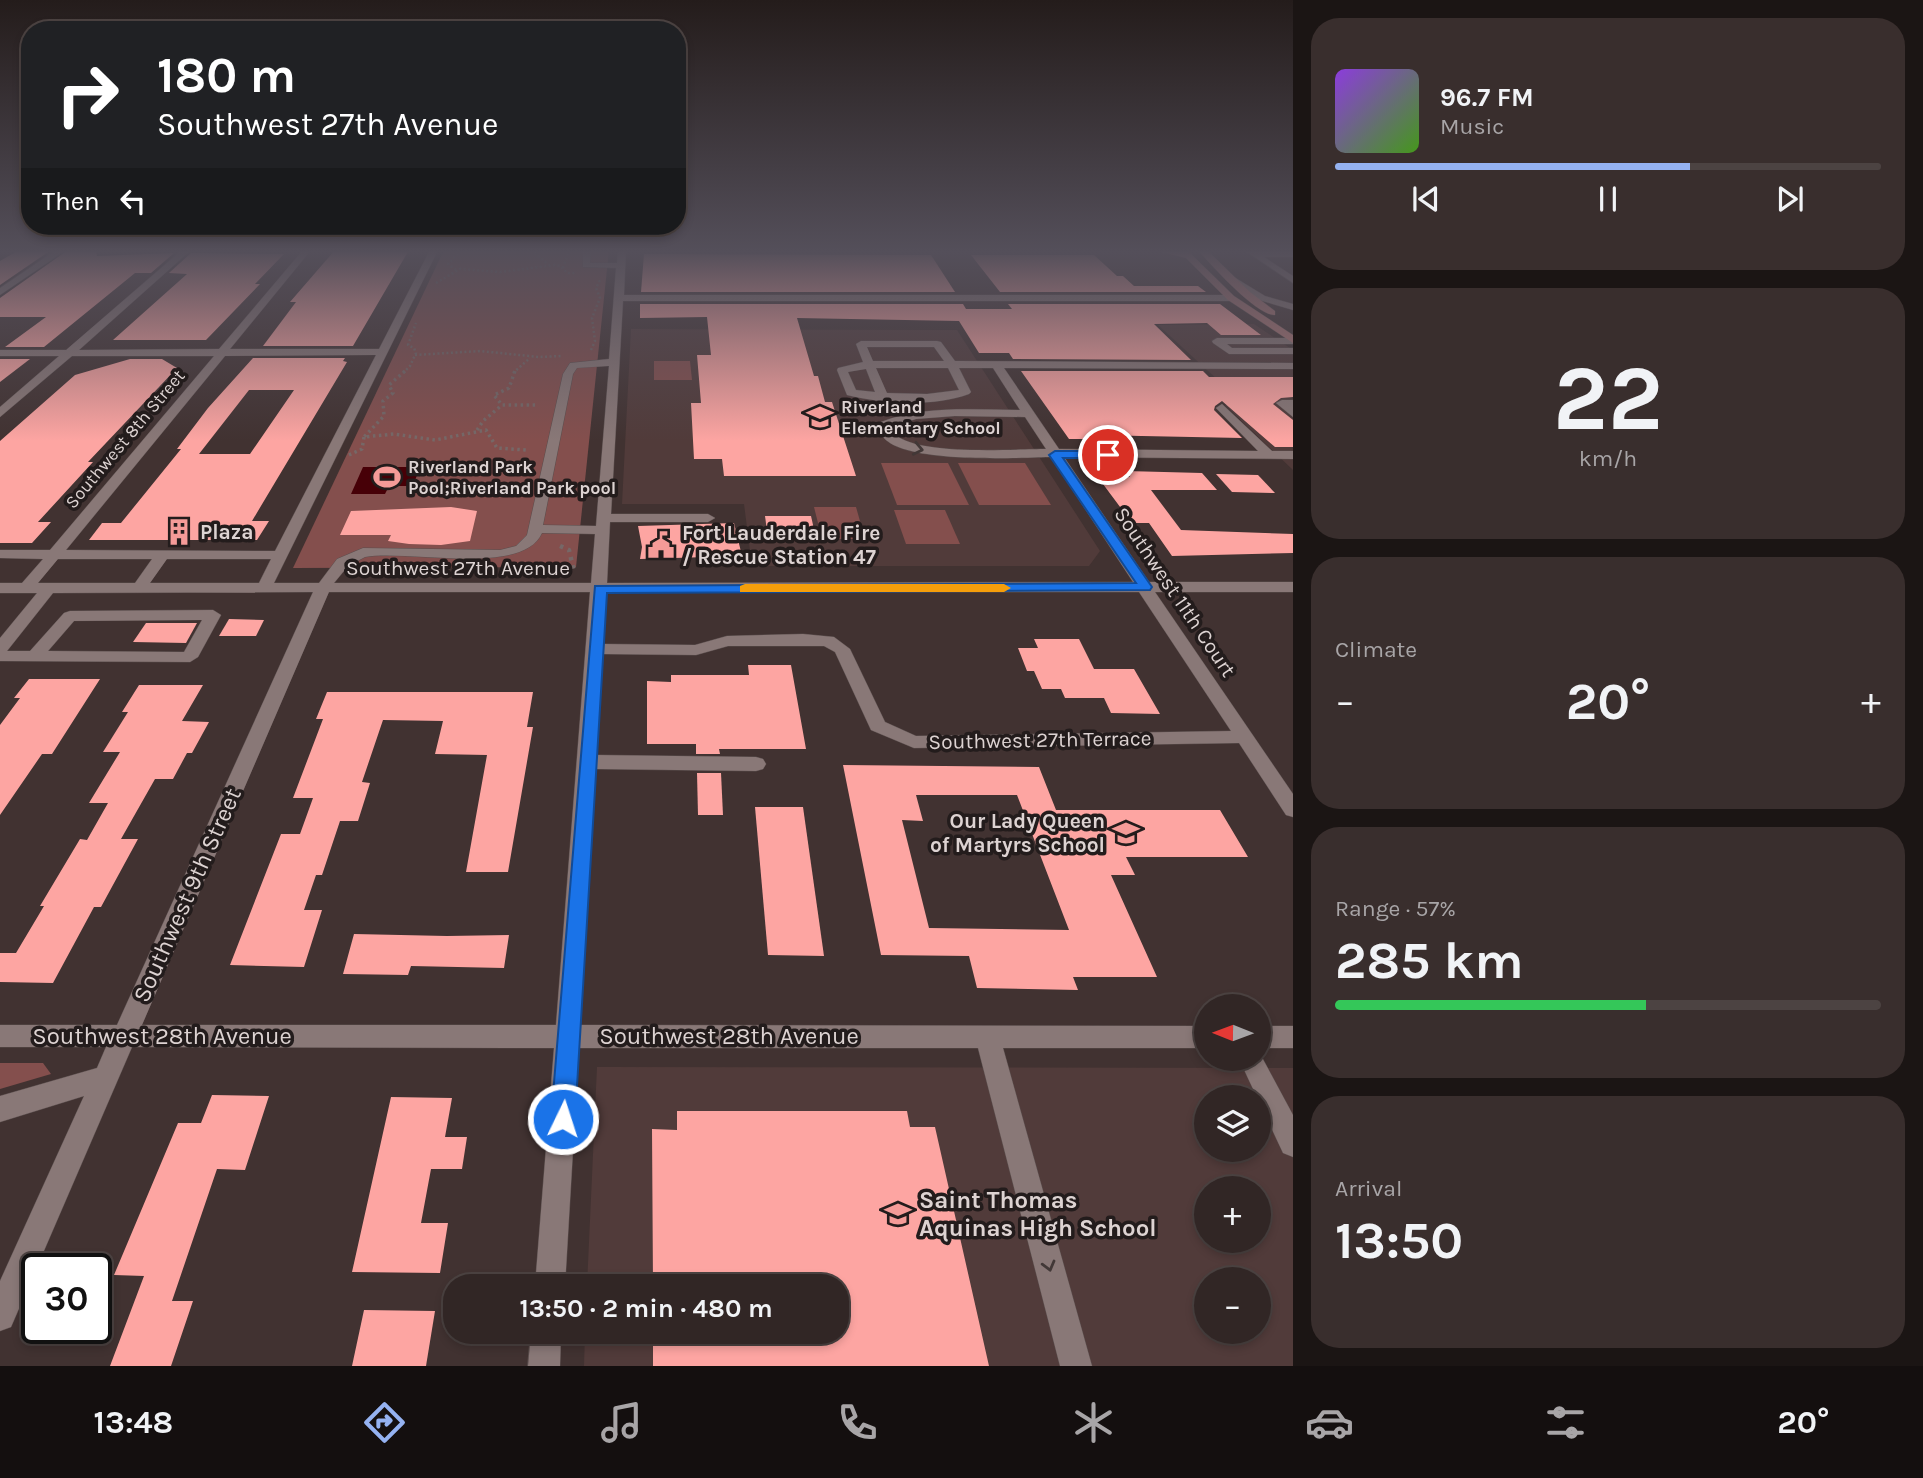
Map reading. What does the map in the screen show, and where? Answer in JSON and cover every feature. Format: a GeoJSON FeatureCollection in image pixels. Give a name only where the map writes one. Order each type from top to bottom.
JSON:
{"type":"FeatureCollection","features":[{"type":"Feature","properties":{"kind":"main road"},"geometry":{"type":"LineString","coordinates":[[1254,314],[1293,340]]}},
{"type":"Feature","properties":{"kind":"main road"},"geometry":{"type":"LineString","coordinates":[[1265,314],[1293,327]]}},
{"type":"Feature","properties":{"kind":"main road"},"geometry":{"type":"LineString","coordinates":[[1274,314],[1293,327]]}},
{"type":"Feature","properties":{"kind":"street"},"geometry":{"type":"LineString","coordinates":[[0,413],[114,314]]}},
{"type":"Feature","properties":{"kind":"street","name":"Southwest 8th Street"},"geometry":{"type":"LineString","coordinates":[[26,588],[254,314]]}},
{"type":"Feature","properties":{"kind":"street"},"geometry":{"type":"LineString","coordinates":[[264,588],[402,314]]}},
{"type":"Feature","properties":{"kind":"street"},"geometry":{"type":"LineString","coordinates":[[551,1274],[617,314]]}},
{"type":"Feature","properties":{"kind":"street"},"geometry":{"type":"LineString","coordinates":[[1277,316],[1284,314]]}},
{"type":"Feature","properties":{"kind":"street"},"geometry":{"type":"LineString","coordinates":[[1293,340],[1217,341],[1229,351],[1293,351]]}},
{"type":"Feature","properties":{"kind":"street"},"geometry":{"type":"LineString","coordinates":[[882,396],[870,366],[861,344],[937,344],[953,366],[965,392],[957,397],[917,381],[870,366],[851,366],[842,370],[850,393],[882,396],[917,381],[953,366],[1293,366]]}},
{"type":"Feature","properties":{"kind":"street"},"geometry":{"type":"LineString","coordinates":[[898,344],[917,381]]}},
{"type":"Feature","properties":{"kind":"street"},"geometry":{"type":"LineString","coordinates":[[0,353],[382,352]]}},
{"type":"Feature","properties":{"kind":"street"},"geometry":{"type":"LineString","coordinates":[[615,362],[574,365],[568,374],[535,529],[708,517]]}},
{"type":"Feature","properties":{"kind":"street","name":"Southwest 11th Court"},"geometry":{"type":"LineString","coordinates":[[996,365],[1293,810]]}},
{"type":"Feature","properties":{"kind":"street"},"geometry":{"type":"LineString","coordinates":[[1293,403],[1282,403],[1293,413]]}},
{"type":"Feature","properties":{"kind":"street"},"geometry":{"type":"LineString","coordinates":[[1222,408],[1269,455]]}},
{"type":"Feature","properties":{"kind":"street"},"geometry":{"type":"LineString","coordinates":[[1028,414],[923,415],[893,420],[885,425],[884,430],[895,442],[924,452],[1293,455]]}},
{"type":"Feature","properties":{"kind":"street","name":"Southwest 9th Street"},"geometry":{"type":"LineString","coordinates":[[0,1316],[323,588],[343,560],[354,553],[373,551],[500,554],[522,549],[534,536],[535,529]]}},
{"type":"Feature","properties":{"kind":"street"},"geometry":{"type":"LineString","coordinates":[[0,555],[281,555]]}},
{"type":"Feature","properties":{"kind":"street"},"geometry":{"type":"LineString","coordinates":[[139,588],[162,555]]}},
{"type":"Feature","properties":{"kind":"street","name":"Southwest 27th Avenue"},"geometry":{"type":"LineString","coordinates":[[0,588],[1293,587]]}},
{"type":"Feature","properties":{"kind":"street"},"geometry":{"type":"LineString","coordinates":[[0,649],[8,629],[49,588]]}},
{"type":"Feature","properties":{"kind":"street"},"geometry":{"type":"LineString","coordinates":[[0,656],[190,657],[213,615],[70,616],[35,656]]}},
{"type":"Feature","properties":{"kind":"street","name":"Southwest 27th Terrace"},"geometry":{"type":"LineString","coordinates":[[596,649],[696,650],[727,641],[828,641],[842,649],[878,726],[914,742],[1246,737]]}},
{"type":"Feature","properties":{"kind":"street"},"geometry":{"type":"LineString","coordinates":[[588,762],[756,764]]}},
{"type":"Feature","properties":{"kind":"street","name":"Southwest 28th Avenue"},"geometry":{"type":"LineString","coordinates":[[0,1036],[1194,1037]]}},
{"type":"Feature","properties":{"kind":"street"},"geometry":{"type":"LineString","coordinates":[[987,1037],[1076,1366]]}},
{"type":"Feature","properties":{"kind":"street"},"geometry":{"type":"LineString","coordinates":[[1271,1037],[1293,1037]]}},
{"type":"Feature","properties":{"kind":"street"},"geometry":{"type":"LineString","coordinates":[[1258,1071],[1293,1144]]}},
{"type":"Feature","properties":{"kind":"street"},"geometry":{"type":"LineString","coordinates":[[0,1109],[106,1077]]}},
{"type":"Feature","properties":{"kind":"street"},"geometry":{"type":"LineString","coordinates":[[544,1366],[546,1344]]}},
{"type":"Feature","properties":{"kind":"path"},"geometry":{"type":"LineString","coordinates":[[581,353],[593,349],[594,314]]}},
{"type":"Feature","properties":{"kind":"path"},"geometry":{"type":"LineString","coordinates":[[415,320],[416,326],[408,345],[414,348],[415,355],[410,366],[389,385],[393,393],[383,401],[384,416],[364,437],[394,434],[435,440],[486,430],[497,448],[526,450]]}},
{"type":"Feature","properties":{"kind":"path"},"geometry":{"type":"LineString","coordinates":[[415,355],[441,352],[488,352],[531,358],[568,355]]}},
{"type":"Feature","properties":{"kind":"path"},"geometry":{"type":"LineString","coordinates":[[502,405],[494,395],[509,388],[516,366],[531,358]]}},
{"type":"Feature","properties":{"kind":"path"},"geometry":{"type":"LineString","coordinates":[[477,430],[502,405],[537,405]]}},
{"type":"Feature","properties":{"kind":"path"},"geometry":{"type":"LineString","coordinates":[[557,544],[569,550],[574,570]]}},
{"type":"Feature","properties":{"kind":"shaded area"},"geometry":{"type":"Polygon","coordinates":[[[414,314],[602,314],[576,567],[293,568],[414,314]]]}},
{"type":"Feature","properties":{"kind":"shaded area"},"geometry":{"type":"Polygon","coordinates":[[[1254,324],[1293,350],[1293,470],[1225,405],[1244,404],[1158,325],[1254,324]]]}},
{"type":"Feature","properties":{"kind":"shaded area","name":"Riverland Elementary School"},"geometry":{"type":"Polygon","coordinates":[[[631,329],[957,330],[1100,551],[1089,566],[752,566],[744,504],[622,504],[631,329]]]}},
{"type":"Feature","properties":{"kind":"shaded area"},"geometry":{"type":"Polygon","coordinates":[[[654,361],[690,361],[692,380],[654,380],[654,361]]]}},
{"type":"Feature","properties":{"kind":"shaded area"},"geometry":{"type":"Polygon","coordinates":[[[881,463],[948,463],[969,505],[897,505],[881,463]]]}},
{"type":"Feature","properties":{"kind":"shaded area"},"geometry":{"type":"Polygon","coordinates":[[[958,463],[1025,463],[1051,505],[979,505],[958,463]]]}},
{"type":"Feature","properties":{"kind":"shaded area","name":"Riverland Park Pool;Riverland Park pool"},"geometry":{"type":"Polygon","coordinates":[[[363,467],[420,467],[413,486],[389,486],[385,494],[351,494],[363,467]]]}},
{"type":"Feature","properties":{"kind":"shaded area"},"geometry":{"type":"Polygon","coordinates":[[[814,507],[856,507],[865,539],[822,539],[814,507]]]}},
{"type":"Feature","properties":{"kind":"shaded area"},"geometry":{"type":"Polygon","coordinates":[[[894,510],[945,510],[960,544],[906,544],[894,510]]]}},
{"type":"Feature","properties":{"kind":"shaded area"},"geometry":{"type":"Polygon","coordinates":[[[0,1063],[43,1063],[51,1074],[0,1089],[0,1063]]]}},
{"type":"Feature","properties":{"kind":"shaded area","name":"Saint Thomas Aquinas High School"},"geometry":{"type":"Polygon","coordinates":[[[597,1067],[1194,1068],[1194,1071],[1271,1071],[1271,1068],[1293,1068],[1293,1366],[584,1366],[585,1344],[849,1344],[849,1274],[588,1274],[597,1067]]]}},
{"type":"Feature","properties":{"kind":"building"},"geometry":{"type":"Polygon","coordinates":[[[0,314],[85,314],[44,347],[5,347],[46,317],[0,317],[0,314]]]}},
{"type":"Feature","properties":{"kind":"building"},"geometry":{"type":"Polygon","coordinates":[[[142,314],[231,314],[206,340],[113,340],[142,314]]]}},
{"type":"Feature","properties":{"kind":"building"},"geometry":{"type":"Polygon","coordinates":[[[287,314],[372,314],[353,346],[263,346],[287,314]]]}},
{"type":"Feature","properties":{"kind":"building"},"geometry":{"type":"Polygon","coordinates":[[[640,314],[1233,314],[1261,335],[1221,335],[1207,323],[1154,324],[1191,360],[1013,359],[1009,353],[979,353],[959,321],[797,318],[814,376],[818,376],[825,402],[832,402],[856,476],[724,476],[722,459],[694,459],[691,403],[701,403],[697,355],[711,355],[707,317],[640,318],[640,314]]]}},
{"type":"Feature","properties":{"kind":"building"},"geometry":{"type":"Polygon","coordinates":[[[253,358],[345,358],[343,361],[347,362],[252,521],[269,521],[257,540],[89,540],[102,523],[121,523],[181,449],[177,449],[208,408],[253,358]],[[249,390],[199,454],[250,454],[294,390],[249,390]]]}},
{"type":"Feature","properties":{"kind":"building"},"geometry":{"type":"Polygon","coordinates":[[[0,359],[30,359],[0,382],[0,359]]]}},
{"type":"Feature","properties":{"kind":"building"},"geometry":{"type":"Polygon","coordinates":[[[130,359],[162,359],[177,368],[88,462],[93,462],[38,522],[51,522],[32,543],[0,543],[0,441],[75,375],[130,359]]]}},
{"type":"Feature","properties":{"kind":"building"},"geometry":{"type":"Polygon","coordinates":[[[1021,371],[1203,371],[1209,377],[1293,377],[1293,397],[1281,398],[1273,404],[1293,420],[1293,447],[1275,447],[1222,401],[1214,410],[1242,438],[1092,435],[1094,439],[1069,439],[1021,371]]]}},
{"type":"Feature","properties":{"kind":"building"},"geometry":{"type":"Polygon","coordinates":[[[1126,471],[1202,473],[1217,490],[1151,490],[1181,530],[1293,534],[1293,553],[1172,556],[1149,523],[1132,523],[1097,476],[1130,477],[1126,471]]]}},
{"type":"Feature","properties":{"kind":"building"},"geometry":{"type":"Polygon","coordinates":[[[1216,474],[1258,475],[1275,493],[1232,492],[1216,474]]]}},
{"type":"Feature","properties":{"kind":"building"},"geometry":{"type":"Polygon","coordinates":[[[451,507],[477,511],[470,541],[441,545],[409,544],[388,541],[391,535],[340,535],[351,511],[451,507]]]}},
{"type":"Feature","properties":{"kind":"building"},"geometry":{"type":"Polygon","coordinates":[[[765,516],[811,516],[816,538],[768,538],[765,516]]]}},
{"type":"Feature","properties":{"kind":"building"},"geometry":{"type":"Polygon","coordinates":[[[734,523],[742,556],[640,559],[642,547],[638,526],[734,523]]]}},
{"type":"Feature","properties":{"kind":"building"},"geometry":{"type":"Polygon","coordinates":[[[229,619],[264,620],[256,636],[219,636],[229,619]]]}},
{"type":"Feature","properties":{"kind":"building"},"geometry":{"type":"Polygon","coordinates":[[[146,623],[197,623],[186,643],[133,642],[146,623]]]}},
{"type":"Feature","properties":{"kind":"building"},"geometry":{"type":"Polygon","coordinates":[[[1034,639],[1079,639],[1094,669],[1134,669],[1160,714],[1111,713],[1104,698],[1065,698],[1061,689],[1042,689],[1034,671],[1027,671],[1018,648],[1038,648],[1034,639]]]}},
{"type":"Feature","properties":{"kind":"building"},"geometry":{"type":"Polygon","coordinates":[[[748,665],[791,665],[806,749],[719,749],[720,754],[696,754],[696,744],[647,744],[647,681],[671,682],[671,675],[749,675],[748,665]]]}},
{"type":"Feature","properties":{"kind":"building"},"geometry":{"type":"Polygon","coordinates":[[[29,679],[100,679],[52,754],[42,754],[0,815],[0,725],[20,698],[14,698],[29,679]]]}},
{"type":"Feature","properties":{"kind":"building"},"geometry":{"type":"Polygon","coordinates":[[[139,685],[203,685],[182,721],[209,722],[192,753],[187,753],[173,779],[155,779],[121,839],[138,839],[101,907],[94,907],[53,983],[0,982],[0,953],[16,953],[80,839],[87,840],[108,803],[89,803],[120,752],[103,752],[128,712],[122,712],[139,685]]]}},
{"type":"Feature","properties":{"kind":"building"},"geometry":{"type":"Polygon","coordinates":[[[327,692],[533,692],[527,727],[533,727],[508,872],[466,872],[487,755],[435,754],[443,721],[383,720],[362,782],[370,783],[358,821],[340,821],[322,875],[316,875],[304,910],[322,910],[304,967],[230,965],[281,834],[300,834],[313,798],[293,798],[323,719],[316,719],[327,692]]]}},
{"type":"Feature","properties":{"kind":"building"},"geometry":{"type":"Polygon","coordinates":[[[843,765],[1039,767],[1056,810],[1220,810],[1248,857],[1126,857],[1135,875],[1111,875],[1157,977],[1073,977],[1078,990],[977,988],[969,956],[881,955],[843,765]],[[916,795],[923,821],[902,820],[929,928],[1069,930],[1017,795],[916,795]]]}},
{"type":"Feature","properties":{"kind":"building"},"geometry":{"type":"Polygon","coordinates":[[[697,773],[721,773],[723,815],[698,815],[697,773]]]}},
{"type":"Feature","properties":{"kind":"building"},"geometry":{"type":"Polygon","coordinates":[[[755,807],[803,807],[824,956],[768,955],[755,807]]]}},
{"type":"Feature","properties":{"kind":"building"},"geometry":{"type":"Polygon","coordinates":[[[354,934],[509,935],[504,968],[411,966],[408,975],[343,974],[354,934]]]}},
{"type":"Feature","properties":{"kind":"building"},"geometry":{"type":"Polygon","coordinates":[[[212,1095],[269,1096],[245,1170],[217,1169],[172,1301],[193,1301],[171,1366],[110,1366],[144,1276],[114,1275],[178,1123],[201,1123],[212,1095]]]}},
{"type":"Feature","properties":{"kind":"building"},"geometry":{"type":"Polygon","coordinates":[[[391,1097],[452,1098],[445,1137],[467,1137],[462,1169],[431,1169],[421,1223],[448,1223],[440,1273],[352,1272],[391,1097]]]}},
{"type":"Feature","properties":{"kind":"building"},"geometry":{"type":"Polygon","coordinates":[[[677,1111],[907,1111],[910,1127],[935,1127],[989,1366],[653,1366],[653,1344],[849,1344],[849,1274],[653,1274],[652,1129],[677,1130],[677,1111]]]}},
{"type":"Feature","properties":{"kind":"building"},"geometry":{"type":"Polygon","coordinates":[[[364,1310],[435,1311],[426,1366],[352,1366],[364,1310]]]}},
{"type":"Feature","properties":{"kind":"slow traffic"},"geometry":{"type":"LineString","coordinates":[[745,589],[1004,588]]}},
{"type":"Feature","properties":{"kind":"place","name":"Riverland Elementary School"},"geometry":{"type":"Point","coordinates":[820,417]}},
{"type":"Feature","properties":{"kind":"place","name":"Riverland Park Pool;Riverland Park pool"},"geometry":{"type":"Point","coordinates":[387,477]}},
{"type":"Feature","properties":{"kind":"place","name":"Plaza"},"geometry":{"type":"Point","coordinates":[179,532]}},
{"type":"Feature","properties":{"kind":"place","name":"Fort Lauderdale Fire / Rescue Station 47"},"geometry":{"type":"Point","coordinates":[661,545]}},
{"type":"Feature","properties":{"kind":"place","name":"Our Lady Queen of Martyrs School"},"geometry":{"type":"Point","coordinates":[1126,833]}},
{"type":"Feature","properties":{"kind":"place","name":"Saint Thomas Aquinas High School"},"geometry":{"type":"Point","coordinates":[898,1214]}},
{"type":"Feature","properties":{"kind":"route"},"geometry":{"type":"LineString","coordinates":[[563,1119],[600,589],[1145,587],[1055,455],[1108,455]]}}]}
